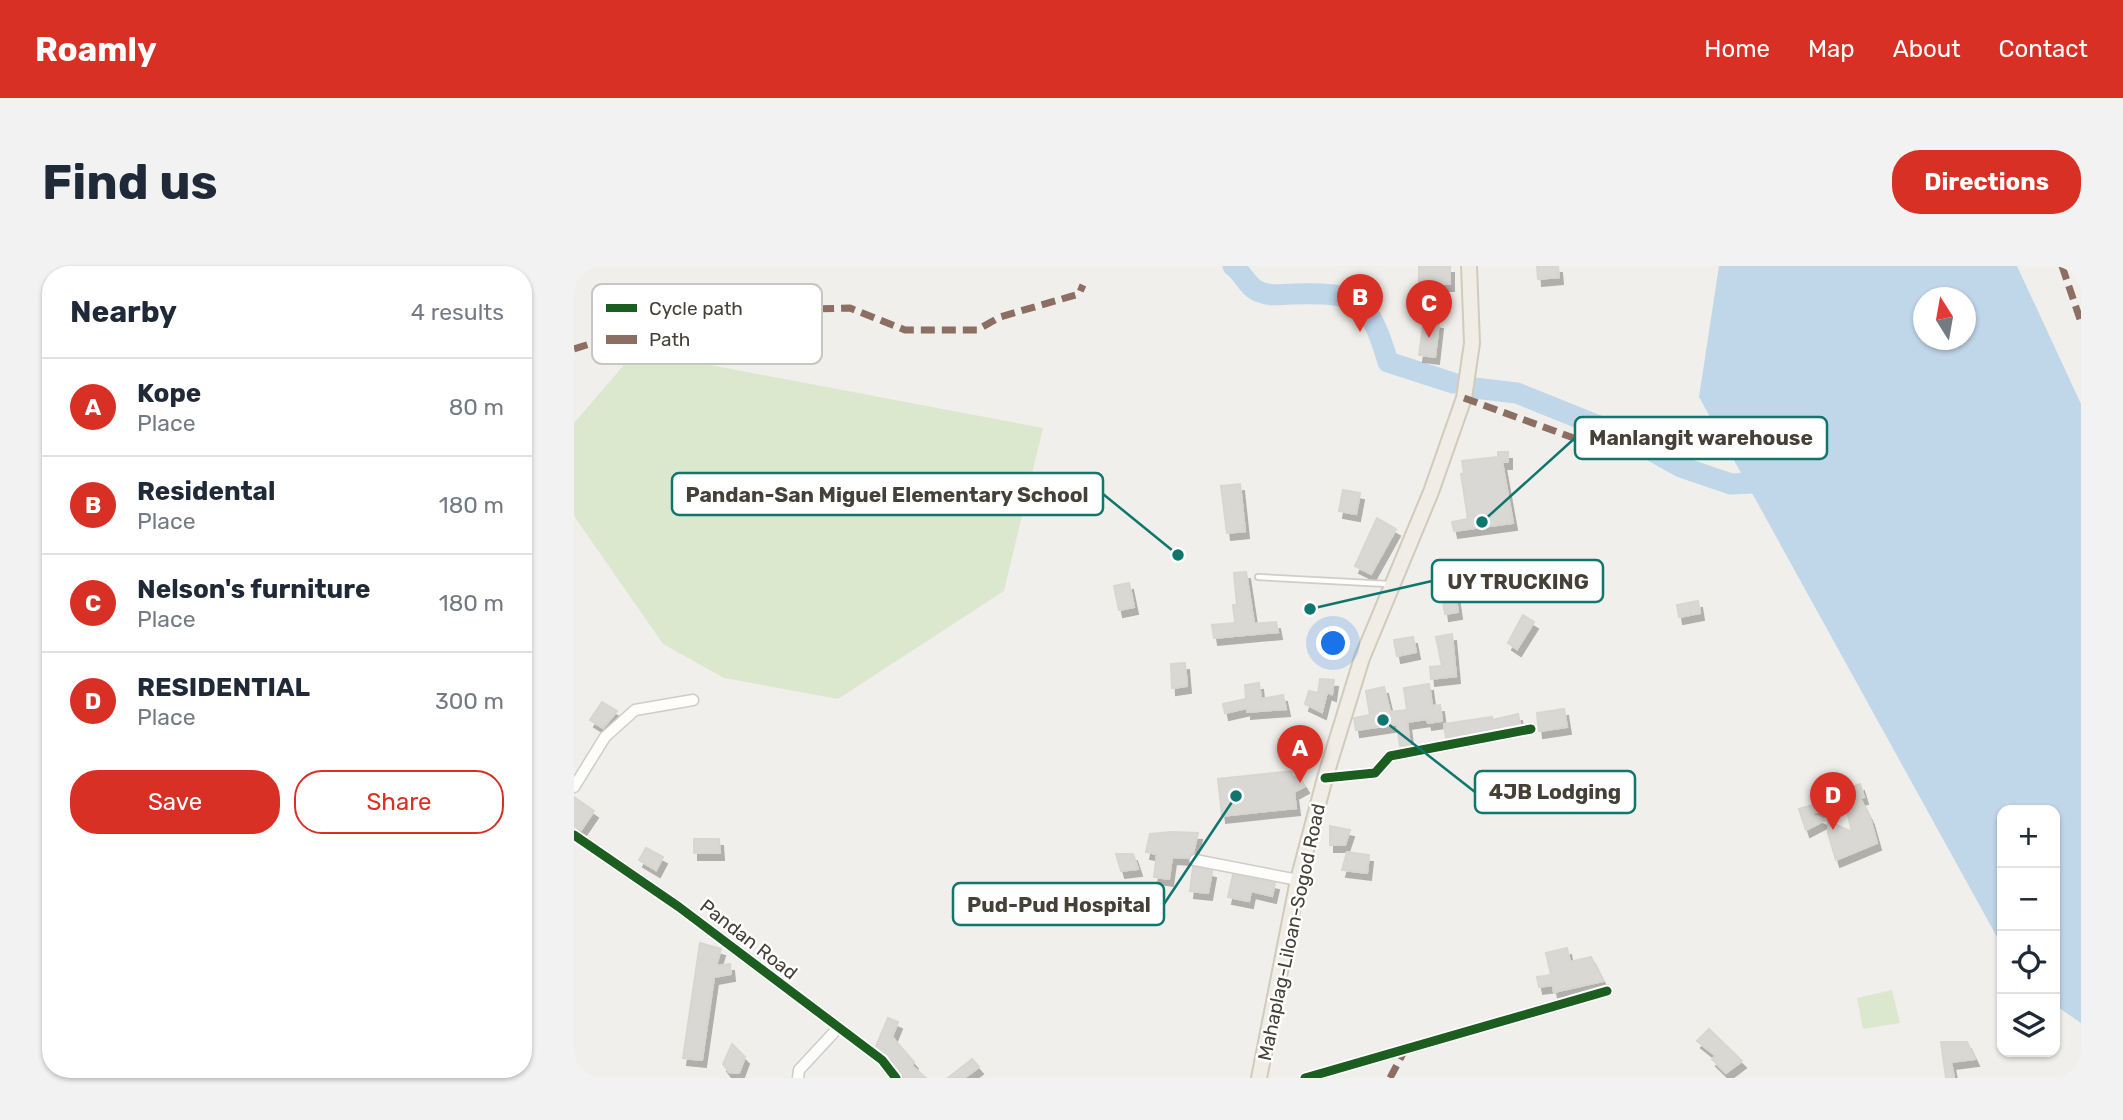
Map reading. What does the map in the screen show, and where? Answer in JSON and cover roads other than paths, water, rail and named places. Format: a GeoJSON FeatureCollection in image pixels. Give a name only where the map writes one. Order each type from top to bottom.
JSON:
{"type":"FeatureCollection","features":[{"type":"Feature","properties":{"kind":"main road","name":"Mahaplag-Liloan-Sogod Road"},"geometry":{"type":"LineString","coordinates":[[1259,1078],[1298,880],[1325,778],[1362,658],[1430,492],[1464,398],[1472,343],[1469,266]]}},
{"type":"Feature","properties":{"kind":"street"},"geometry":{"type":"LineString","coordinates":[[574,787],[605,737],[635,710],[693,700]]}},
{"type":"Feature","properties":{"kind":"street"},"geometry":{"type":"LineString","coordinates":[[1325,778],[1375,773],[1391,757],[1531,729]]}},
{"type":"Feature","properties":{"kind":"street","name":"Pandan Road"},"geometry":{"type":"LineString","coordinates":[[574,835],[679,907],[883,1060],[896,1078]]}},
{"type":"Feature","properties":{"kind":"street"},"geometry":{"type":"LineString","coordinates":[[1195,860],[1298,880]]}},
{"type":"Feature","properties":{"kind":"street"},"geometry":{"type":"LineString","coordinates":[[1305,1078],[1606,991]]}},
{"type":"Feature","properties":{"kind":"street"},"geometry":{"type":"LineString","coordinates":[[798,1078],[799,1070],[838,1028]]}},
{"type":"Feature","properties":{"kind":"lane"},"geometry":{"type":"LineString","coordinates":[[1258,577],[1392,584]]}},
{"type":"Feature","properties":{"kind":"water"},"geometry":{"type":"Polygon","coordinates":[[[1719,266],[2017,266],[2081,404],[2081,1023],[2060,1008],[2060,805],[1997,805],[1997,937],[1699,397],[1719,266]]]}},
{"type":"Feature","properties":{"kind":"waterway"},"geometry":{"type":"LineString","coordinates":[[1233,266],[1252,287],[1264,294],[1332,295],[1358,303],[1374,324],[1388,362],[1453,383]]}},
{"type":"Feature","properties":{"kind":"waterway"},"geometry":{"type":"LineString","coordinates":[[1474,388],[1517,393],[1631,439],[1681,467],[1731,484],[1774,482]]}},
{"type":"Feature","properties":{"kind":"place","name":"Residental"},"geometry":{"type":"Point","coordinates":[1360,332]}},
{"type":"Feature","properties":{"kind":"place","name":"Nelson's furniture"},"geometry":{"type":"Point","coordinates":[1429,338]}},
{"type":"Feature","properties":{"kind":"place","name":"Manlangit warehouse"},"geometry":{"type":"Point","coordinates":[1482,522]}},
{"type":"Feature","properties":{"kind":"place","name":"Pandan-San Miguel Elementary School"},"geometry":{"type":"Point","coordinates":[1178,555]}},
{"type":"Feature","properties":{"kind":"place","name":"UY TRUCKING"},"geometry":{"type":"Point","coordinates":[1310,609]}},
{"type":"Feature","properties":{"kind":"place","name":"4JB Lodging"},"geometry":{"type":"Point","coordinates":[1383,720]}},
{"type":"Feature","properties":{"kind":"place","name":"Kope"},"geometry":{"type":"Point","coordinates":[1300,783]}},
{"type":"Feature","properties":{"kind":"place","name":"Pud-Pud Hospital"},"geometry":{"type":"Point","coordinates":[1236,796]}},
{"type":"Feature","properties":{"kind":"place","name":"RESIDENTIAL"},"geometry":{"type":"Point","coordinates":[1833,830]}}]}
